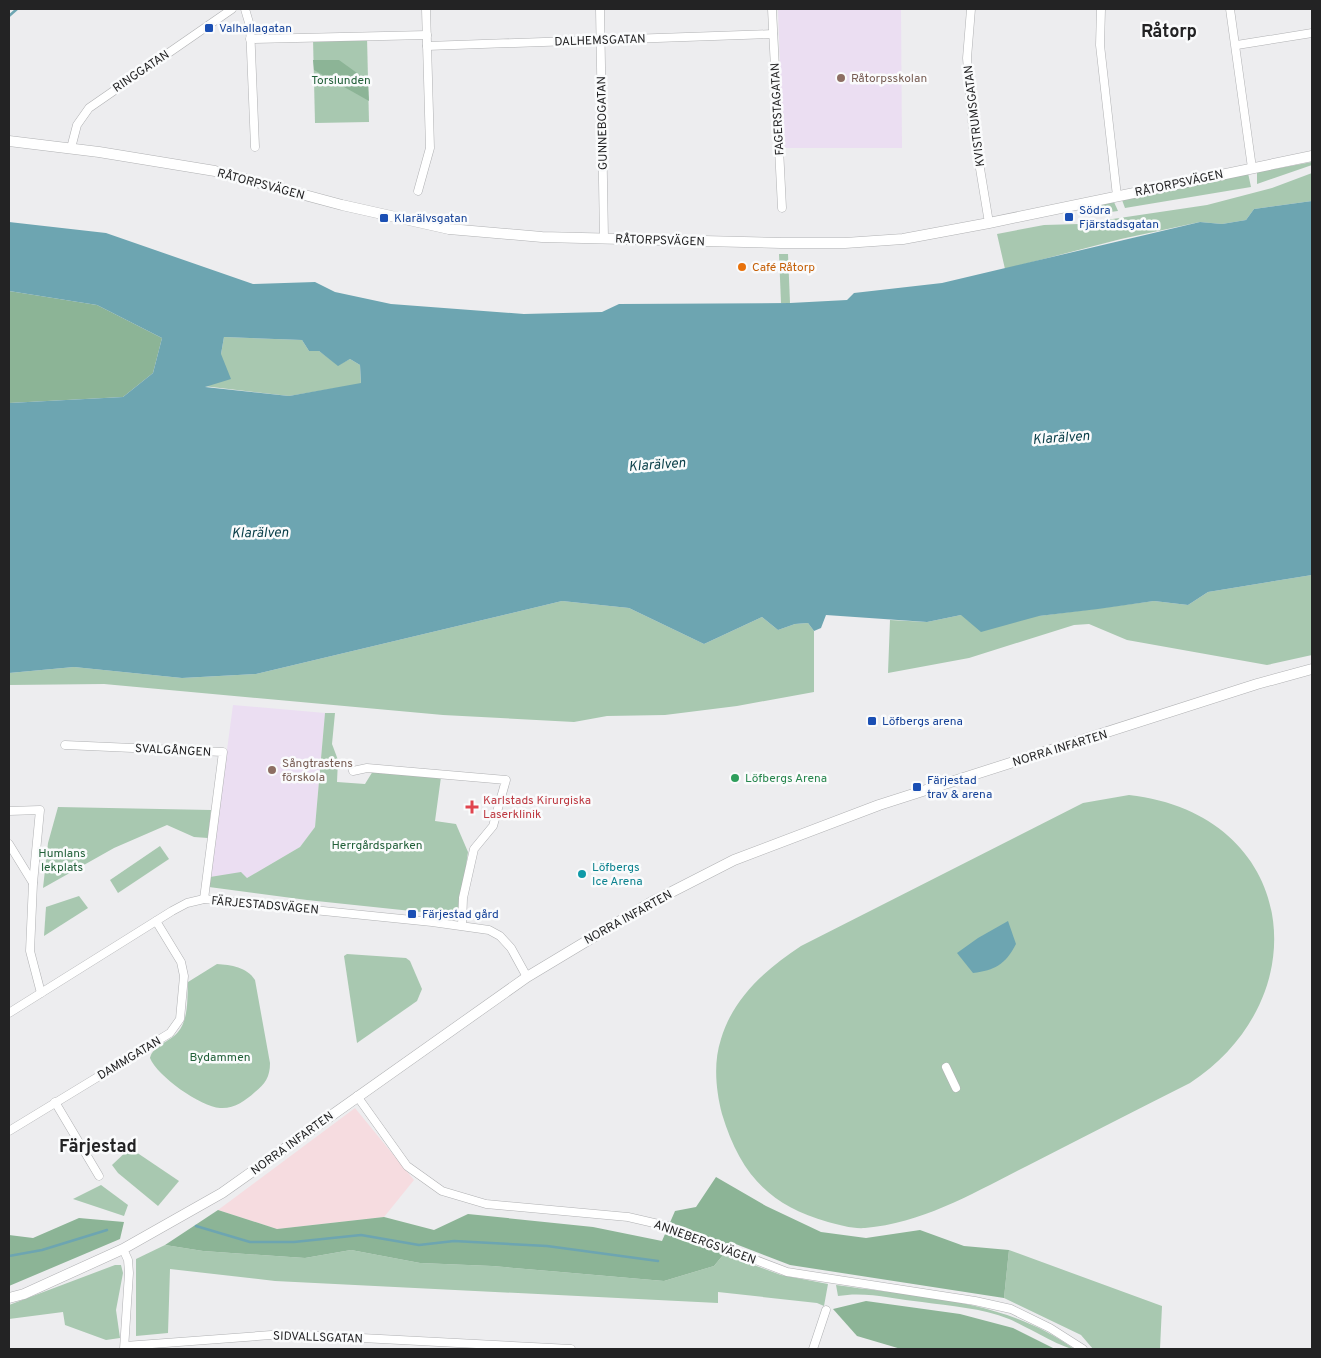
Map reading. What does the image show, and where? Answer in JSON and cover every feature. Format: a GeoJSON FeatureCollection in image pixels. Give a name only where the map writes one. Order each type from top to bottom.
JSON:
{"type":"FeatureCollection","features":[{"type":"Feature","properties":{"kind":"street","name":"RINGGATAN"},"geometry":{"type":"LineString","coordinates":[[71,148],[77,125],[89,108],[232,9]]}},
{"type":"Feature","properties":{"kind":"street"},"geometry":{"type":"LineString","coordinates":[[245,9],[248,17],[250,39],[255,147]]}},
{"type":"Feature","properties":{"kind":"street"},"geometry":{"type":"LineString","coordinates":[[418,191],[430,148],[426,9]]}},
{"type":"Feature","properties":{"kind":"street","name":"GUNNEBOGATAN"},"geometry":{"type":"LineString","coordinates":[[600,9],[604,238]]}},
{"type":"Feature","properties":{"kind":"street","name":"FAGERSTAGATAN"},"geometry":{"type":"LineString","coordinates":[[772,9],[782,208]]}},
{"type":"Feature","properties":{"kind":"street","name":"KVISTRUMSGATAN"},"geometry":{"type":"LineString","coordinates":[[971,9],[967,58],[972,120],[989,223]]}},
{"type":"Feature","properties":{"kind":"street"},"geometry":{"type":"LineString","coordinates":[[1101,9],[1100,45],[1117,196]]}},
{"type":"Feature","properties":{"kind":"street"},"geometry":{"type":"LineString","coordinates":[[1230,9],[1237,46],[1252,168]]}},
{"type":"Feature","properties":{"kind":"street"},"geometry":{"type":"LineString","coordinates":[[1237,46],[1312,33]]}},
{"type":"Feature","properties":{"kind":"street","name":"DALHEMSGATAN"},"geometry":{"type":"LineString","coordinates":[[427,46],[773,34]]}},
{"type":"Feature","properties":{"kind":"street"},"geometry":{"type":"LineString","coordinates":[[250,39],[427,36]]}},
{"type":"Feature","properties":{"kind":"street","name":"RÅTORPSVÄGEN"},"geometry":{"type":"LineString","coordinates":[[9,141],[71,148],[215,171],[350,207],[449,228],[542,237],[829,243],[903,239],[1312,156]]}},
{"type":"Feature","properties":{"kind":"street","name":"NORRA INFARTEN"},"geometry":{"type":"LineString","coordinates":[[9,1298],[24,1294],[123,1249],[222,1193],[527,976],[650,903],[734,860],[879,805],[1257,684],[1312,669]]}},
{"type":"Feature","properties":{"kind":"street","name":"SVALGÅNGEN"},"geometry":{"type":"LineString","coordinates":[[66,744],[223,752],[204,899]]}},
{"type":"Feature","properties":{"kind":"street"},"geometry":{"type":"LineString","coordinates":[[354,771],[367,768],[506,780],[493,826],[474,849],[463,898],[462,926]]}},
{"type":"Feature","properties":{"kind":"street"},"geometry":{"type":"LineString","coordinates":[[9,811],[40,810],[33,883],[30,950],[41,993]]}},
{"type":"Feature","properties":{"kind":"street"},"geometry":{"type":"LineString","coordinates":[[9,844],[33,883]]}},
{"type":"Feature","properties":{"kind":"street","name":"FÄRJESTADSVÄGEN"},"geometry":{"type":"LineString","coordinates":[[9,1013],[156,921],[187,903],[204,899],[489,930],[500,936],[511,948],[527,976]]}},
{"type":"Feature","properties":{"kind":"street","name":"DAMMGATAN"},"geometry":{"type":"LineString","coordinates":[[9,1131],[170,1033],[180,1019],[184,976],[181,962],[156,921]]}},
{"type":"Feature","properties":{"kind":"street"},"geometry":{"type":"LineString","coordinates":[[946,1066],[956,1088]]}},
{"type":"Feature","properties":{"kind":"street","name":"ANNEBERGSVÄGEN"},"geometry":{"type":"LineString","coordinates":[[357,1096],[407,1166],[442,1191],[486,1204],[628,1217],[667,1226],[787,1272],[975,1301],[1012,1309],[1050,1328],[1083,1349]]}},
{"type":"Feature","properties":{"kind":"street"},"geometry":{"type":"LineString","coordinates":[[55,1102],[99,1176]]}},
{"type":"Feature","properties":{"kind":"street"},"geometry":{"type":"LineString","coordinates":[[123,1249],[128,1260],[129,1273],[125,1347]]}},
{"type":"Feature","properties":{"kind":"street"},"geometry":{"type":"LineString","coordinates":[[812,1349],[826,1310]]}},
{"type":"Feature","properties":{"kind":"street","name":"SIDVALLSGATAN"},"geometry":{"type":"LineString","coordinates":[[125,1347],[285,1334],[453,1346],[571,1349]]}},
{"type":"Feature","properties":{"kind":"shaded area","name":"Råtorpsskolan"},"geometry":{"type":"Polygon","coordinates":[[[778,9],[901,9],[902,148],[783,148],[778,9]]]}},
{"type":"Feature","properties":{"kind":"shaded area","name":"Sångtrastens förskola"},"geometry":{"type":"Polygon","coordinates":[[[233,705],[325,713],[315,827],[300,847],[247,878],[210,877],[233,705]]]}},
{"type":"Feature","properties":{"kind":"shaded area"},"geometry":{"type":"Polygon","coordinates":[[[355,1108],[414,1180],[384,1217],[277,1229],[218,1210],[355,1108]]]}},
{"type":"Feature","properties":{"kind":"green space","name":"Torslunden"},"geometry":{"type":"Polygon","coordinates":[[[367,37],[369,122],[315,123],[313,39],[367,37]]]}},
{"type":"Feature","properties":{"kind":"green space"},"geometry":{"type":"Polygon","coordinates":[[[313,60],[339,60],[368,81],[369,101],[314,70],[313,60]]]}},
{"type":"Feature","properties":{"kind":"green space"},"geometry":{"type":"Polygon","coordinates":[[[1312,162],[1312,165],[1257,184],[1257,172],[1312,162]]]}},
{"type":"Feature","properties":{"kind":"green space"},"geometry":{"type":"Polygon","coordinates":[[[1248,173],[1251,187],[1125,208],[1122,200],[1248,173]]]}},
{"type":"Feature","properties":{"kind":"green space"},"geometry":{"type":"Polygon","coordinates":[[[1312,173],[1312,201],[1254,209],[1246,220],[1222,224],[1200,222],[1121,239],[1005,269],[997,234],[1044,225],[1079,224],[1207,205],[1272,188],[1312,173]]]}},
{"type":"Feature","properties":{"kind":"green space"},"geometry":{"type":"Polygon","coordinates":[[[1114,202],[1118,211],[1079,216],[1097,205],[1114,202]]]}},
{"type":"Feature","properties":{"kind":"green space"},"geometry":{"type":"Polygon","coordinates":[[[779,254],[788,254],[790,303],[781,303],[779,254]]]}},
{"type":"Feature","properties":{"kind":"green space"},"geometry":{"type":"Polygon","coordinates":[[[9,291],[97,305],[162,338],[153,373],[123,397],[9,403],[9,291]]]}},
{"type":"Feature","properties":{"kind":"green space"},"geometry":{"type":"Polygon","coordinates":[[[224,337],[302,340],[309,351],[319,351],[338,365],[350,359],[360,365],[361,384],[289,396],[203,386],[221,354],[224,337]]]}},
{"type":"Feature","properties":{"kind":"green space"},"geometry":{"type":"Polygon","coordinates":[[[1312,575],[1312,655],[1267,665],[1127,640],[1089,624],[1074,625],[969,658],[888,673],[890,620],[927,622],[961,615],[1039,616],[1154,601],[1188,605],[1208,592],[1312,575]]]}},
{"type":"Feature","properties":{"kind":"green space"},"geometry":{"type":"Polygon","coordinates":[[[562,601],[629,608],[704,644],[762,617],[778,630],[795,624],[808,623],[814,631],[814,692],[737,706],[665,715],[607,716],[574,722],[443,715],[104,684],[9,685],[9,673],[74,667],[182,678],[256,674],[562,601]]]}},
{"type":"Feature","properties":{"kind":"green space","name":"Herrgårdsparken"},"geometry":{"type":"Polygon","coordinates":[[[325,713],[335,713],[332,744],[338,760],[337,782],[365,784],[373,771],[441,777],[435,821],[456,824],[468,852],[459,916],[307,900],[209,887],[210,877],[241,872],[247,878],[300,847],[315,827],[325,713]]]}},
{"type":"Feature","properties":{"kind":"green space"},"geometry":{"type":"Polygon","coordinates":[[[1129,795],[1186,809],[1228,836],[1257,872],[1272,914],[1273,959],[1260,1004],[1232,1047],[1190,1083],[968,1196],[908,1220],[865,1228],[828,1222],[789,1206],[759,1184],[748,1170],[729,1135],[722,1114],[716,1077],[718,1048],[726,1024],[752,986],[775,964],[801,946],[1083,803],[1129,795]]]}},
{"type":"Feature","properties":{"kind":"green space","name":"Humlans lekplats"},"geometry":{"type":"Polygon","coordinates":[[[58,807],[211,810],[208,838],[194,837],[167,825],[114,848],[43,888],[48,843],[58,807]]]}},
{"type":"Feature","properties":{"kind":"green space"},"geometry":{"type":"Polygon","coordinates":[[[160,846],[169,859],[118,893],[110,880],[160,846]]]}},
{"type":"Feature","properties":{"kind":"green space"},"geometry":{"type":"Polygon","coordinates":[[[79,896],[88,908],[44,936],[46,907],[79,896]]]}},
{"type":"Feature","properties":{"kind":"green space"},"geometry":{"type":"Polygon","coordinates":[[[347,954],[406,958],[410,961],[422,989],[417,1001],[357,1043],[344,956],[347,954]]]}},
{"type":"Feature","properties":{"kind":"green space","name":"Bydammen"},"geometry":{"type":"Polygon","coordinates":[[[217,964],[243,969],[255,980],[270,1063],[268,1076],[262,1086],[235,1106],[225,1108],[202,1102],[180,1089],[161,1073],[150,1058],[158,1047],[175,1035],[182,1027],[187,1008],[188,982],[217,964]]]}},
{"type":"Feature","properties":{"kind":"green space"},"geometry":{"type":"Polygon","coordinates":[[[130,1148],[179,1181],[158,1206],[118,1173],[112,1165],[130,1148]]]}},
{"type":"Feature","properties":{"kind":"green space"},"geometry":{"type":"Polygon","coordinates":[[[716,1177],[766,1206],[821,1232],[866,1238],[920,1230],[964,1246],[1009,1250],[1004,1298],[790,1265],[733,1243],[714,1266],[664,1281],[492,1266],[420,1263],[351,1250],[305,1258],[203,1251],[165,1245],[218,1210],[277,1229],[384,1217],[434,1230],[468,1214],[593,1227],[662,1241],[675,1211],[696,1207],[716,1177]]]}},
{"type":"Feature","properties":{"kind":"green space"},"geometry":{"type":"Polygon","coordinates":[[[101,1185],[128,1205],[124,1216],[73,1199],[101,1185]]]}},
{"type":"Feature","properties":{"kind":"green space"},"geometry":{"type":"Polygon","coordinates":[[[79,1218],[124,1222],[120,1239],[9,1286],[9,1235],[33,1238],[79,1218]]]}},
{"type":"Feature","properties":{"kind":"green space"},"geometry":{"type":"Polygon","coordinates":[[[165,1245],[203,1251],[305,1258],[351,1250],[420,1263],[492,1266],[664,1281],[714,1266],[724,1254],[781,1275],[828,1284],[824,1306],[817,1303],[718,1292],[718,1303],[275,1281],[170,1269],[168,1333],[136,1336],[136,1259],[165,1245]]]}},
{"type":"Feature","properties":{"kind":"green space"},"geometry":{"type":"Polygon","coordinates":[[[1009,1250],[1162,1306],[1160,1349],[1093,1349],[1081,1335],[1004,1298],[1009,1250]]]}},
{"type":"Feature","properties":{"kind":"green space"},"geometry":{"type":"Polygon","coordinates":[[[115,1265],[121,1265],[123,1273],[116,1310],[120,1338],[106,1340],[65,1325],[63,1312],[9,1319],[9,1305],[115,1265]]]}},
{"type":"Feature","properties":{"kind":"green space"},"geometry":{"type":"Polygon","coordinates":[[[836,1285],[929,1297],[990,1310],[1048,1332],[1074,1349],[1009,1319],[988,1312],[880,1296],[859,1294],[838,1296],[836,1285]]]}},
{"type":"Feature","properties":{"kind":"green space"},"geometry":{"type":"Polygon","coordinates":[[[866,1301],[960,1314],[1013,1328],[1055,1349],[901,1349],[857,1336],[833,1309],[866,1301]]]}},
{"type":"Feature","properties":{"kind":"water","name":"Klarälven"},"geometry":{"type":"Polygon","coordinates":[[[1312,201],[1312,575],[1208,592],[1188,605],[1154,601],[1039,616],[981,632],[961,615],[927,622],[826,615],[821,628],[814,631],[808,623],[795,624],[778,630],[762,617],[704,644],[629,608],[562,601],[256,674],[182,678],[74,667],[9,673],[9,403],[123,397],[153,373],[162,338],[97,305],[9,291],[9,222],[106,233],[253,284],[315,282],[335,292],[391,304],[524,314],[602,312],[619,304],[790,303],[847,300],[854,293],[942,283],[1200,222],[1222,224],[1246,220],[1254,209],[1312,201]],[[224,337],[221,354],[231,379],[205,387],[289,396],[361,383],[360,365],[350,359],[338,366],[319,351],[309,351],[302,340],[224,337]]]}},
{"type":"Feature","properties":{"kind":"water"},"geometry":{"type":"Polygon","coordinates":[[[1008,921],[1016,944],[1008,957],[993,968],[973,973],[957,953],[978,938],[1008,921]]]}},
{"type":"Feature","properties":{"kind":"waterway"},"geometry":{"type":"LineString","coordinates":[[9,16],[17,9]]}},
{"type":"Feature","properties":{"kind":"waterway"},"geometry":{"type":"LineString","coordinates":[[196,1226],[250,1242],[294,1242],[361,1235],[419,1245],[454,1241],[547,1246],[658,1261]]}},
{"type":"Feature","properties":{"kind":"waterway"},"geometry":{"type":"LineString","coordinates":[[9,1256],[42,1250],[107,1230]]}},
{"type":"Feature","properties":{"kind":"place","name":"Valhallagatan"},"geometry":{"type":"Point","coordinates":[209,28]}},
{"type":"Feature","properties":{"kind":"place","name":"Råtorpsskolan"},"geometry":{"type":"Point","coordinates":[841,78]}},
{"type":"Feature","properties":{"kind":"place","name":"Södra Fjärstadsgatan"},"geometry":{"type":"Point","coordinates":[1069,217]}},
{"type":"Feature","properties":{"kind":"place","name":"Klarälvsgatan"},"geometry":{"type":"Point","coordinates":[384,218]}},
{"type":"Feature","properties":{"kind":"place","name":"Café Råtorp"},"geometry":{"type":"Point","coordinates":[742,267]}},
{"type":"Feature","properties":{"kind":"place","name":"Löfbergs arena"},"geometry":{"type":"Point","coordinates":[872,721]}},
{"type":"Feature","properties":{"kind":"place","name":"Sångtrastens förskola"},"geometry":{"type":"Point","coordinates":[272,770]}},
{"type":"Feature","properties":{"kind":"place","name":"Löfbergs Arena"},"geometry":{"type":"Point","coordinates":[735,778]}},
{"type":"Feature","properties":{"kind":"place","name":"Färjestad trav & arena"},"geometry":{"type":"Point","coordinates":[917,787]}},
{"type":"Feature","properties":{"kind":"place","name":"Karlstads Kirurgiska Laserklinik"},"geometry":{"type":"Point","coordinates":[472,807]}},
{"type":"Feature","properties":{"kind":"place","name":"Löfbergs Ice Arena"},"geometry":{"type":"Point","coordinates":[582,874]}},
{"type":"Feature","properties":{"kind":"place","name":"Färjestad gård"},"geometry":{"type":"Point","coordinates":[412,914]}},
{"type":"Feature","properties":{"kind":"district","name":"Råtorp"},"geometry":{"type":"Point","coordinates":[1169,31]}},
{"type":"Feature","properties":{"kind":"district","name":"Färjestad"},"geometry":{"type":"Point","coordinates":[98,1146]}}]}
